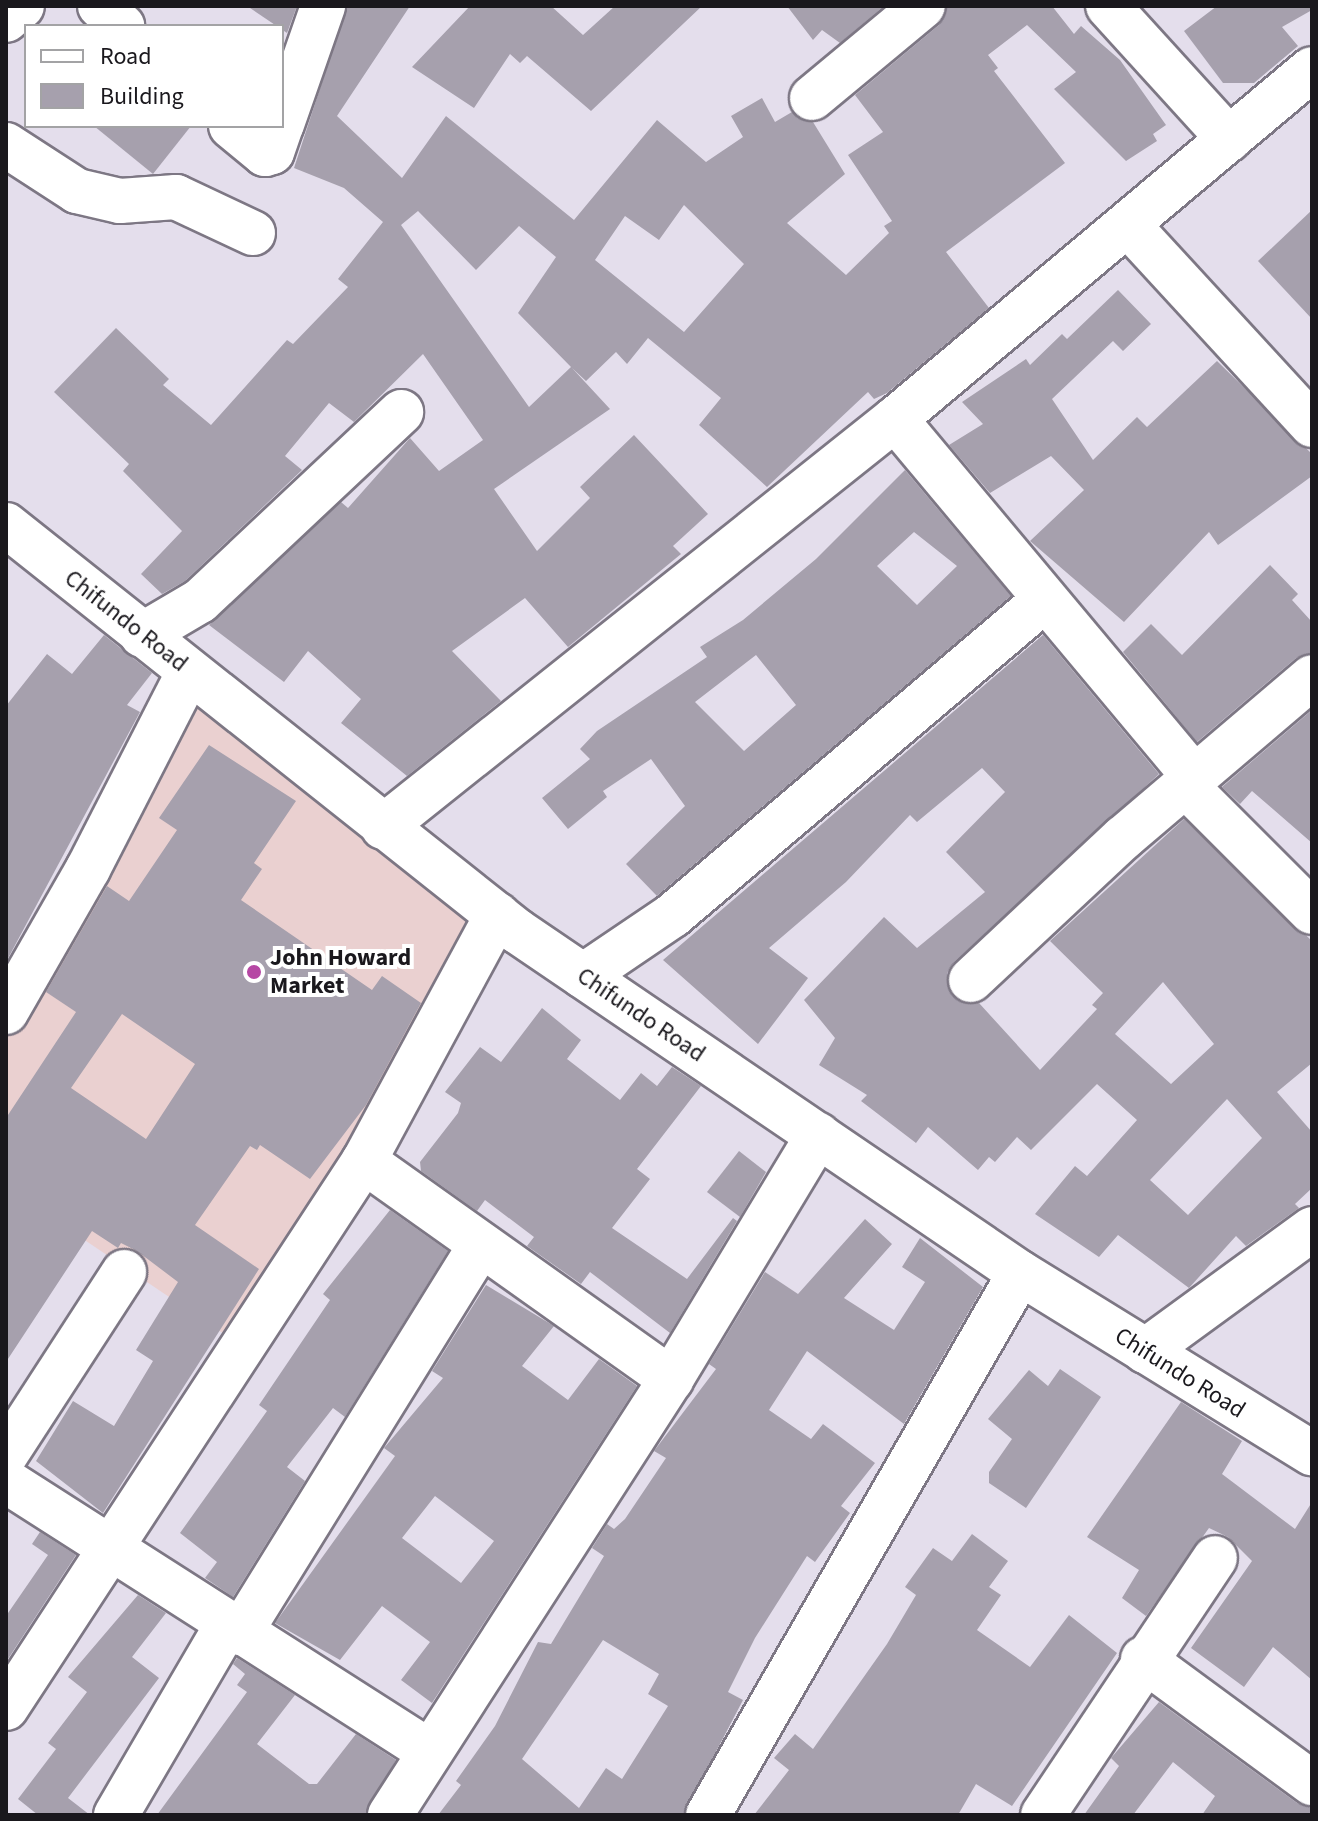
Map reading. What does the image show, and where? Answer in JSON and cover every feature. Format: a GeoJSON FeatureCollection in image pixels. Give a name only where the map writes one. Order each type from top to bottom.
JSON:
{"type":"FeatureCollection","features":[{"type":"Feature","properties":{"kind":"street"},"geometry":{"type":"LineString","coordinates":[[6,20],[22,6]]}},
{"type":"Feature","properties":{"kind":"street"},"geometry":{"type":"LineString","coordinates":[[100,6],[120,24]]}},
{"type":"Feature","properties":{"kind":"street"},"geometry":{"type":"LineString","coordinates":[[284,119],[323,6]]}},
{"type":"Feature","properties":{"kind":"street"},"geometry":{"type":"LineString","coordinates":[[812,98],[923,6]]}},
{"type":"Feature","properties":{"kind":"street"},"geometry":{"type":"LineString","coordinates":[[1108,6],[1229,139]]}},
{"type":"Feature","properties":{"kind":"street"},"geometry":{"type":"LineString","coordinates":[[383,827],[895,419],[1130,227],[1312,69]]}},
{"type":"Feature","properties":{"kind":"street"},"geometry":{"type":"LineString","coordinates":[[233,128],[265,154],[272,152],[281,128]]}},
{"type":"Feature","properties":{"kind":"street"},"geometry":{"type":"LineString","coordinates":[[6,145],[77,191],[120,201],[176,197],[253,233]]}},
{"type":"Feature","properties":{"kind":"street"},"geometry":{"type":"LineString","coordinates":[[1130,227],[1312,425]]}},
{"type":"Feature","properties":{"kind":"street"},"geometry":{"type":"LineString","coordinates":[[142,635],[200,601],[401,412]]}},
{"type":"Feature","properties":{"kind":"street"},"geometry":{"type":"LineString","coordinates":[[895,419],[1190,782],[1312,912]]}},
{"type":"Feature","properties":{"kind":"street","name":"Chifundo Road"},"geometry":{"type":"LineString","coordinates":[[6,525],[497,915],[1020,1273],[1312,1453]]}},
{"type":"Feature","properties":{"kind":"street"},"geometry":{"type":"LineString","coordinates":[[583,976],[673,915],[1045,600]]}},
{"type":"Feature","properties":{"kind":"street"},"geometry":{"type":"LineString","coordinates":[[6,1012],[189,672]]}},
{"type":"Feature","properties":{"kind":"street"},"geometry":{"type":"LineString","coordinates":[[971,980],[1190,782],[1312,677]]}},
{"type":"Feature","properties":{"kind":"street"},"geometry":{"type":"LineString","coordinates":[[6,1708],[364,1161],[497,915]]}},
{"type":"Feature","properties":{"kind":"street"},"geometry":{"type":"LineString","coordinates":[[390,1815],[671,1379],[818,1135]]}},
{"type":"Feature","properties":{"kind":"street"},"geometry":{"type":"LineString","coordinates":[[364,1161],[671,1379]]}},
{"type":"Feature","properties":{"kind":"street"},"geometry":{"type":"LineString","coordinates":[[1145,1351],[1312,1229]]}},
{"type":"Feature","properties":{"kind":"street"},"geometry":{"type":"LineString","coordinates":[[117,1815],[481,1245]]}},
{"type":"Feature","properties":{"kind":"street"},"geometry":{"type":"LineString","coordinates":[[6,1454],[124,1272]]}},
{"type":"Feature","properties":{"kind":"street"},"geometry":{"type":"LineString","coordinates":[[708,1815],[1020,1273]]}},
{"type":"Feature","properties":{"kind":"street"},"geometry":{"type":"LineString","coordinates":[[6,1481],[107,1550],[430,1752]]}},
{"type":"Feature","properties":{"kind":"street"},"geometry":{"type":"LineString","coordinates":[[1043,1815],[1143,1659],[1215,1558]]}},
{"type":"Feature","properties":{"kind":"street"},"geometry":{"type":"LineString","coordinates":[[1143,1659],[1312,1783]]}},
{"type":"Feature","properties":{"kind":"shaded area","name":"John Howard Market"},"geometry":{"type":"Polygon","coordinates":[[[200,693],[507,923],[227,1336],[6,1187],[6,1020],[200,693]]]}},
{"type":"Feature","properties":{"kind":"building"},"geometry":{"type":"Polygon","coordinates":[[[247,6],[297,6],[287,33],[284,24],[274,24],[247,6]]]}},
{"type":"Feature","properties":{"kind":"building"},"geometry":{"type":"Polygon","coordinates":[[[347,6],[410,6],[337,116],[402,178],[446,116],[574,220],[657,120],[706,162],[743,137],[731,116],[762,98],[775,122],[792,112],[813,122],[845,174],[787,223],[846,275],[889,233],[884,226],[892,221],[848,155],[883,132],[855,95],[939,25],[947,6],[1052,6],[1074,34],[1081,26],[1120,60],[1166,125],[1153,134],[1157,141],[1126,161],[1054,89],[1076,72],[1027,25],[988,55],[998,68],[994,71],[1065,163],[946,252],[989,308],[887,393],[874,399],[868,392],[767,487],[699,425],[721,398],[648,338],[627,364],[616,352],[586,381],[572,368],[610,409],[494,489],[537,551],[590,498],[580,487],[634,435],[708,514],[673,546],[681,554],[568,647],[525,598],[452,651],[501,701],[407,776],[341,723],[361,699],[308,651],[284,682],[209,625],[341,502],[348,508],[410,438],[439,471],[483,440],[423,354],[354,422],[329,403],[285,456],[302,470],[185,581],[162,594],[141,574],[182,531],[123,471],[129,464],[54,392],[116,328],[169,379],[163,385],[211,425],[287,340],[293,344],[348,287],[338,279],[383,222],[344,188],[294,168],[347,6]],[[684,205],[659,240],[625,216],[595,260],[684,332],[744,264],[684,205]],[[418,211],[401,225],[529,407],[571,367],[518,313],[556,257],[519,226],[476,270],[418,211]]]}},
{"type":"Feature","properties":{"kind":"building"},"geometry":{"type":"Polygon","coordinates":[[[470,6],[551,6],[583,35],[615,6],[702,6],[591,111],[527,56],[520,63],[510,54],[474,108],[412,67],[470,6]]]}},
{"type":"Feature","properties":{"kind":"building"},"geometry":{"type":"Polygon","coordinates":[[[787,6],[884,6],[840,43],[822,30],[813,40],[787,6]]]}},
{"type":"Feature","properties":{"kind":"building"},"geometry":{"type":"Polygon","coordinates":[[[1217,6],[1312,6],[1312,10],[1282,27],[1298,46],[1254,83],[1223,83],[1184,31],[1217,6]]]}},
{"type":"Feature","properties":{"kind":"building"},"geometry":{"type":"Polygon","coordinates":[[[96,128],[189,128],[153,174],[96,128]]]}},
{"type":"Feature","properties":{"kind":"building"},"geometry":{"type":"Polygon","coordinates":[[[1312,210],[1312,319],[1258,261],[1312,210]]]}},
{"type":"Feature","properties":{"kind":"building"},"geometry":{"type":"Polygon","coordinates":[[[1118,290],[1151,324],[1123,351],[1113,341],[1052,399],[1093,460],[1137,417],[1147,427],[1217,361],[1312,454],[1312,476],[1218,545],[1209,532],[1124,622],[1030,541],[1084,490],[1051,456],[990,493],[949,445],[983,424],[962,402],[1026,359],[1030,365],[1062,334],[1067,339],[1118,290]]]}},
{"type":"Feature","properties":{"kind":"building"},"geometry":{"type":"Polygon","coordinates":[[[905,470],[1011,596],[657,896],[626,864],[685,806],[651,759],[603,791],[607,797],[568,829],[542,798],[590,759],[580,749],[597,731],[707,657],[700,647],[743,620],[816,559],[905,470]],[[914,532],[877,566],[917,605],[957,566],[914,532]],[[756,655],[695,702],[744,751],[796,705],[756,655]]]}},
{"type":"Feature","properties":{"kind":"building"},"geometry":{"type":"Polygon","coordinates":[[[1270,565],[1298,594],[1292,600],[1312,622],[1312,653],[1296,658],[1197,742],[1123,652],[1151,624],[1182,655],[1270,565]]]}},
{"type":"Feature","properties":{"kind":"building"},"geometry":{"type":"Polygon","coordinates":[[[104,635],[152,673],[127,705],[140,712],[6,962],[6,706],[47,654],[72,674],[104,635]]]}},
{"type":"Feature","properties":{"kind":"building"},"geometry":{"type":"Polygon","coordinates":[[[1043,635],[1159,774],[954,962],[947,973],[952,996],[979,1003],[1040,1070],[1097,1009],[1092,1005],[1103,993],[1050,941],[1184,819],[1312,941],[1312,1063],[1277,1092],[1312,1132],[1312,1188],[1295,1204],[1299,1208],[1246,1246],[1236,1236],[1189,1288],[1118,1235],[1099,1257],[1035,1214],[1075,1166],[1087,1176],[1137,1120],[1097,1084],[1031,1150],[1017,1137],[995,1162],[989,1157],[978,1170],[928,1127],[916,1143],[861,1101],[867,1095],[819,1065],[835,1038],[804,1000],[884,917],[917,948],[985,892],[946,852],[1005,792],[982,768],[917,822],[910,815],[846,882],[769,948],[808,978],[758,1044],[663,960],[1043,635]],[[1163,982],[1115,1034],[1171,1084],[1214,1044],[1163,982]],[[1227,1099],[1150,1180],[1188,1215],[1262,1138],[1227,1099]]]}},
{"type":"Feature","properties":{"kind":"building"},"geometry":{"type":"Polygon","coordinates":[[[1312,710],[1312,843],[1252,791],[1240,804],[1222,787],[1312,710]]]}},
{"type":"Feature","properties":{"kind":"building"},"geometry":{"type":"Polygon","coordinates":[[[209,745],[296,801],[254,863],[262,869],[241,900],[372,990],[382,976],[421,1003],[366,1105],[310,1179],[260,1145],[257,1150],[250,1146],[195,1225],[259,1269],[103,1513],[36,1461],[73,1401],[114,1426],[153,1361],[136,1350],[178,1282],[137,1251],[121,1243],[118,1248],[92,1231],[6,1362],[6,1118],[76,1012],[46,992],[107,886],[129,901],[177,830],[159,818],[209,745]],[[122,1014],[71,1088],[146,1139],[195,1064],[122,1014]]]}},
{"type":"Feature","properties":{"kind":"building"},"geometry":{"type":"Polygon","coordinates":[[[542,1008],[581,1040],[567,1059],[620,1100],[641,1073],[657,1086],[672,1067],[701,1086],[637,1169],[650,1179],[612,1228],[687,1279],[733,1218],[737,1221],[670,1333],[590,1272],[581,1284],[527,1246],[534,1237],[485,1200],[477,1211],[421,1171],[420,1162],[458,1113],[461,1103],[445,1092],[480,1047],[501,1062],[542,1008]]]}},
{"type":"Feature","properties":{"kind":"building"},"geometry":{"type":"Polygon","coordinates":[[[739,1151],[766,1172],[740,1217],[707,1192],[739,1151]]]}},
{"type":"Feature","properties":{"kind":"building"},"geometry":{"type":"Polygon","coordinates":[[[390,1210],[448,1251],[345,1417],[333,1408],[287,1467],[305,1481],[233,1597],[205,1578],[217,1562],[180,1533],[267,1411],[259,1405],[330,1300],[323,1294],[390,1210]]]}},
{"type":"Feature","properties":{"kind":"building"},"geometry":{"type":"Polygon","coordinates":[[[865,1219],[892,1244],[844,1298],[894,1330],[925,1282],[902,1267],[920,1238],[983,1287],[904,1424],[807,1351],[769,1410],[811,1439],[823,1424],[875,1463],[841,1506],[850,1513],[815,1562],[807,1556],[755,1638],[728,1692],[743,1700],[683,1815],[438,1815],[461,1785],[456,1781],[495,1726],[538,1642],[551,1644],[604,1556],[592,1548],[607,1524],[614,1529],[625,1519],[666,1458],[654,1451],[716,1369],[709,1364],[765,1272],[798,1294],[865,1219]],[[603,1640],[522,1759],[579,1808],[606,1768],[622,1779],[668,1706],[648,1694],[659,1674],[603,1640]]]}},
{"type":"Feature","properties":{"kind":"building"},"geometry":{"type":"Polygon","coordinates":[[[486,1285],[554,1326],[522,1366],[568,1400],[599,1359],[637,1386],[432,1703],[401,1680],[430,1642],[382,1606],[340,1660],[275,1623],[395,1456],[384,1448],[443,1378],[432,1371],[486,1285]],[[435,1496],[402,1538],[461,1583],[494,1541],[435,1496]]]}},
{"type":"Feature","properties":{"kind":"building"},"geometry":{"type":"Polygon","coordinates":[[[1060,1369],[1101,1397],[1026,1508],[989,1483],[989,1472],[1012,1439],[988,1419],[1029,1370],[1048,1386],[1060,1369]]]}},
{"type":"Feature","properties":{"kind":"building"},"geometry":{"type":"Polygon","coordinates":[[[1181,1402],[1242,1441],[1222,1474],[1295,1529],[1312,1502],[1312,1680],[1273,1647],[1244,1687],[1191,1648],[1252,1561],[1228,1537],[1209,1528],[1146,1616],[1122,1598],[1139,1570],[1087,1537],[1181,1402]]]}},
{"type":"Feature","properties":{"kind":"building"},"geometry":{"type":"Polygon","coordinates":[[[40,1532],[76,1555],[6,1662],[6,1616],[48,1555],[32,1544],[40,1532]]]}},
{"type":"Feature","properties":{"kind":"building"},"geometry":{"type":"Polygon","coordinates":[[[972,1534],[1008,1561],[989,1587],[1001,1595],[977,1630],[1030,1667],[1069,1615],[1117,1653],[1012,1806],[976,1784],[958,1815],[754,1815],[789,1770],[774,1758],[795,1734],[813,1749],[887,1644],[916,1595],[905,1587],[933,1548],[952,1561],[972,1534]]]}},
{"type":"Feature","properties":{"kind":"building"},"geometry":{"type":"Polygon","coordinates":[[[138,1595],[166,1613],[132,1657],[159,1678],[68,1798],[90,1815],[38,1815],[18,1799],[56,1749],[48,1743],[87,1692],[68,1677],[138,1595]]]}},
{"type":"Feature","properties":{"kind":"building"},"geometry":{"type":"Polygon","coordinates":[[[237,1658],[295,1695],[257,1744],[309,1784],[317,1784],[356,1734],[396,1760],[365,1815],[157,1815],[247,1692],[237,1685],[245,1674],[233,1664],[237,1658]]]}},
{"type":"Feature","properties":{"kind":"building"},"geometry":{"type":"Polygon","coordinates":[[[1159,1702],[1297,1803],[1312,1808],[1312,1815],[1202,1815],[1215,1796],[1173,1762],[1133,1815],[1084,1815],[1119,1766],[1111,1758],[1159,1702]]]}},
{"type":"Feature","properties":{"kind":"place","name":"John Howard Market"},"geometry":{"type":"Point","coordinates":[254,972]}}]}
